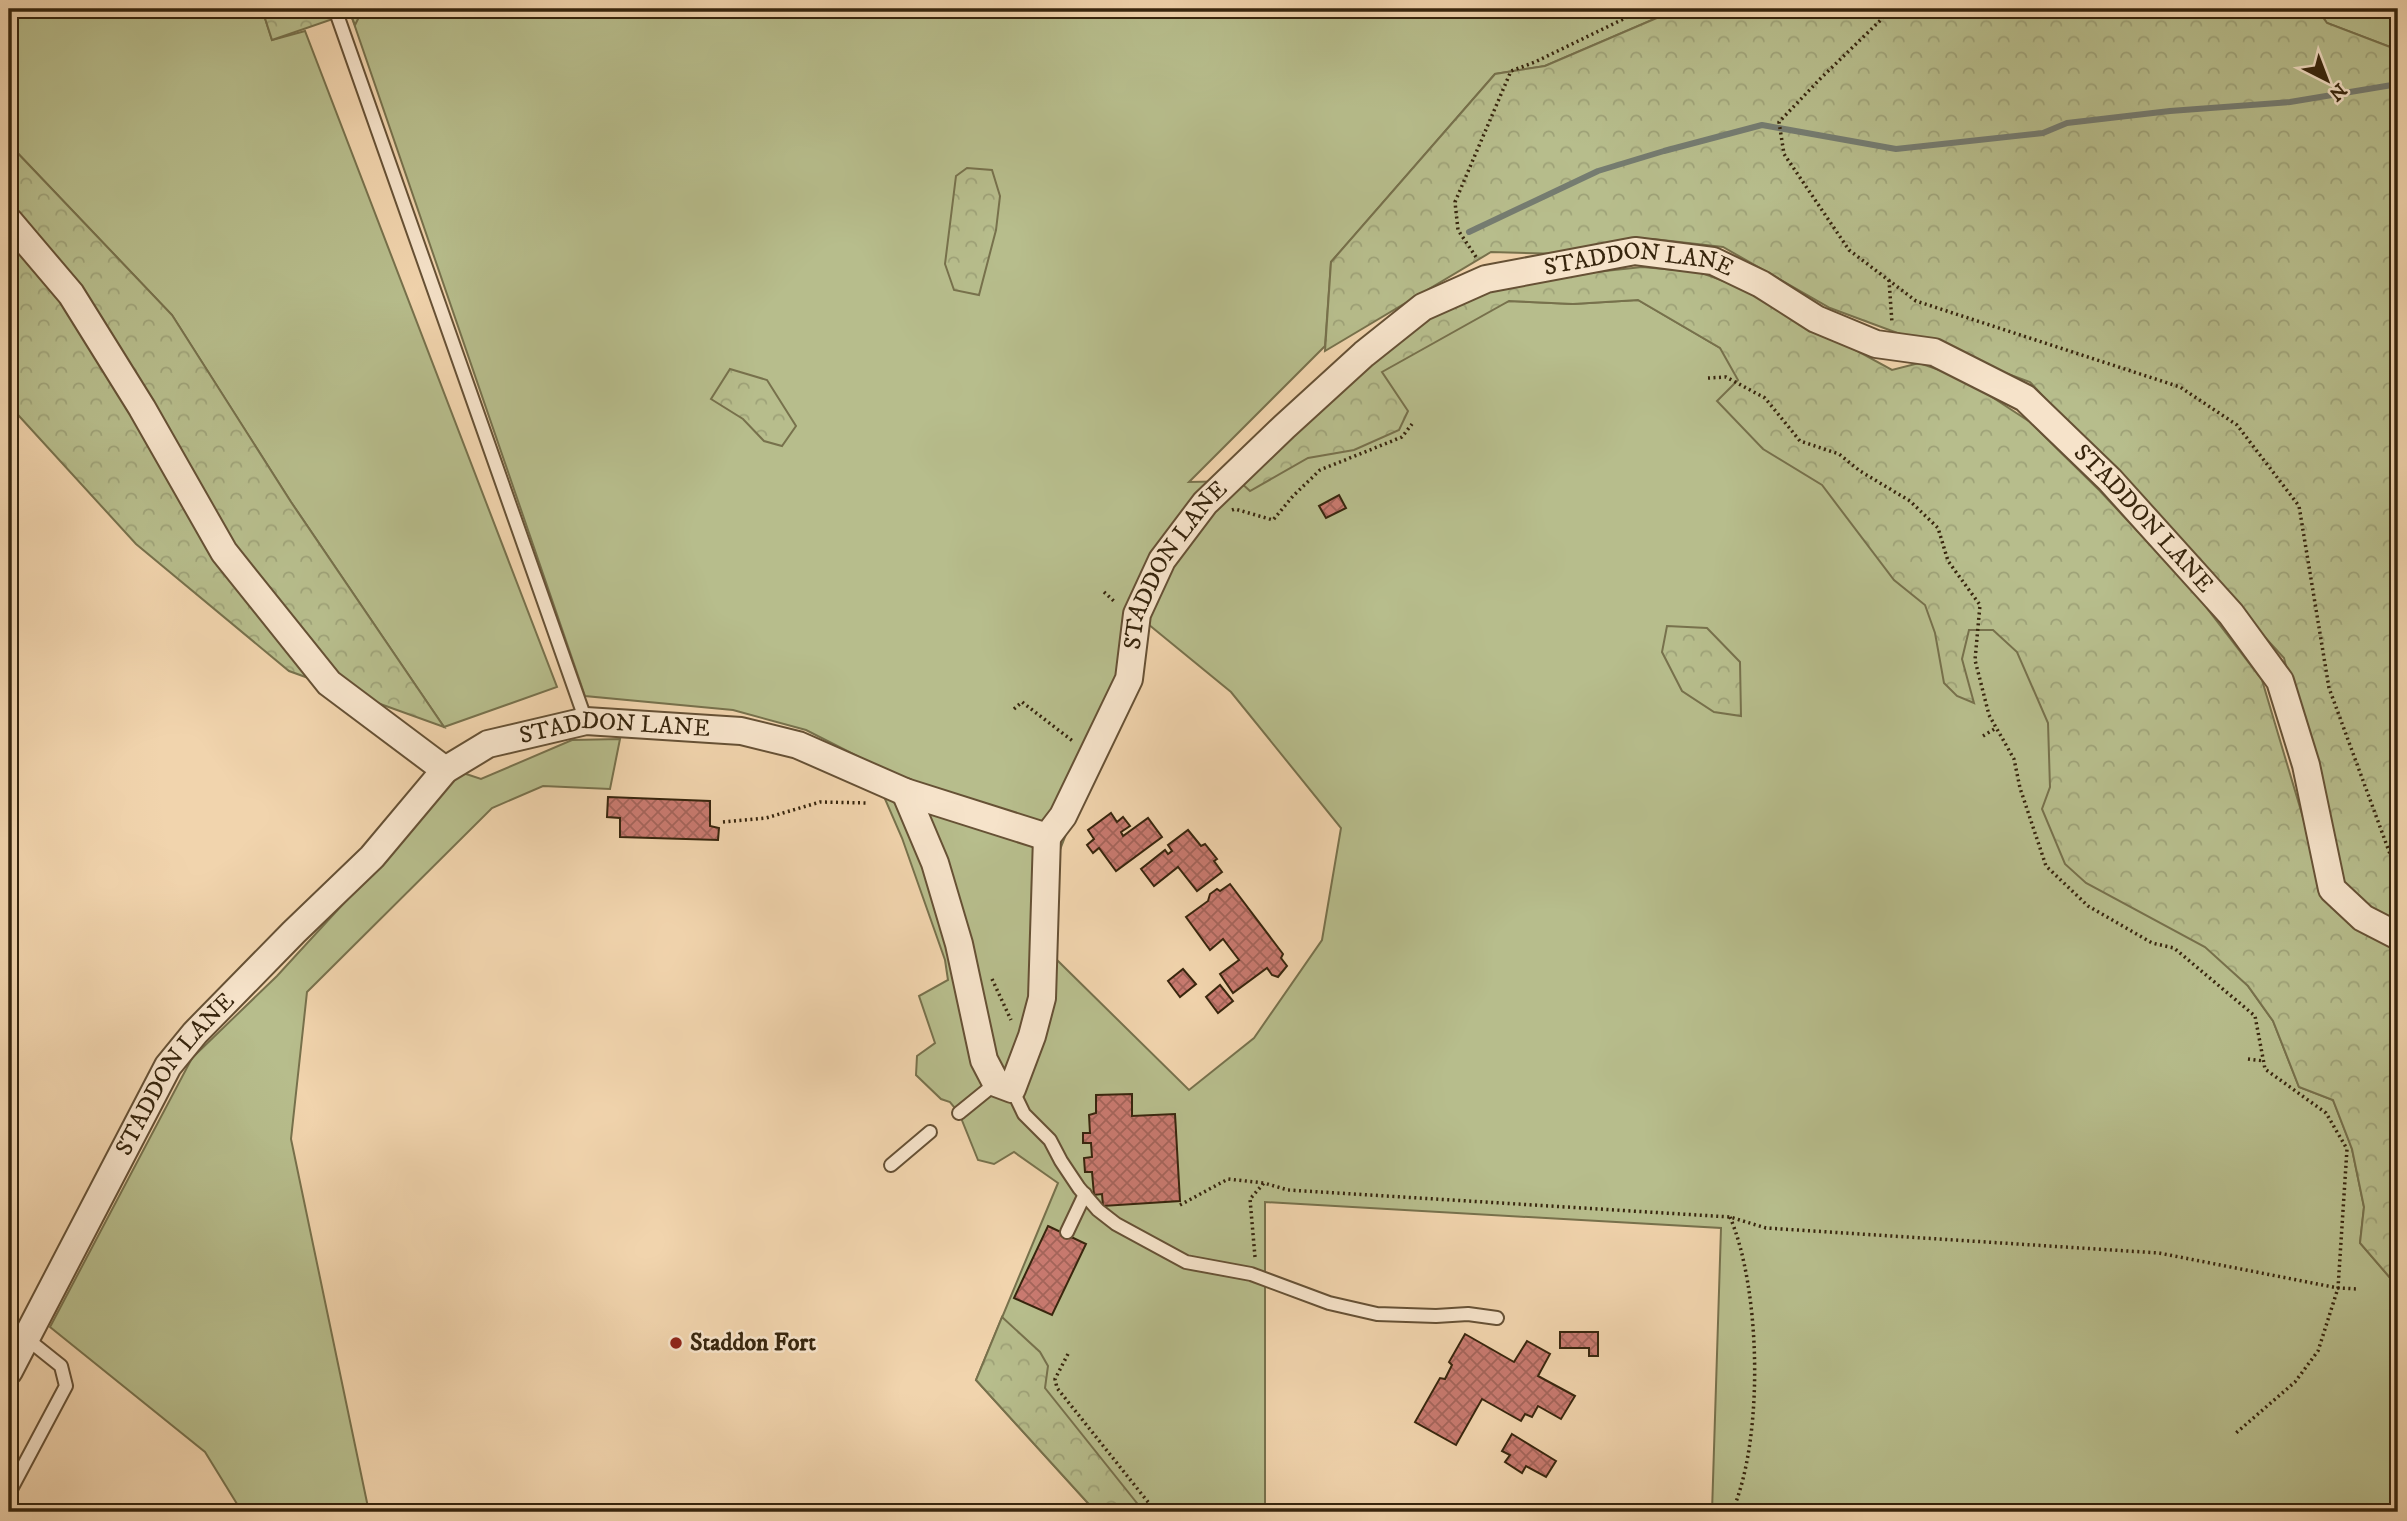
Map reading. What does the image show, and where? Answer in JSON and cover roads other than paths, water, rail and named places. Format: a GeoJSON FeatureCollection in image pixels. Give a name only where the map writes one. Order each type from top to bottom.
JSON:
{"type":"FeatureCollection","features":[{"type":"Feature","properties":{"kind":"street"},"geometry":{"type":"LineString","coordinates":[[9,221],[71,294],[142,408],[224,552],[329,683],[445,770]]}},
{"type":"Feature","properties":{"kind":"street","name":"STADDON LANE"},"geometry":{"type":"LineString","coordinates":[[9,1371],[168,1066],[195,1033],[285,941],[373,858],[445,770],[488,744],[586,721],[741,730],[798,746],[899,790],[1047,837],[1063,816],[1129,679],[1137,614],[1162,560],[1205,503],[1334,382],[1423,307],[1491,279],[1635,251],[1713,261],[1761,284],[1816,319],[1876,344],[1934,352],[2025,398],[2110,480],[2231,614],[2280,681],[2306,765],[2332,889],[2363,918],[2398,936]]}},
{"type":"Feature","properties":{"kind":"street"},"geometry":{"type":"LineString","coordinates":[[899,790],[935,863],[960,944],[984,1060],[1004,1086],[1032,1037],[1042,998],[1047,837]]}},
{"type":"Feature","properties":{"kind":"lane"},"geometry":{"type":"LineString","coordinates":[[335,9],[586,721]]}},
{"type":"Feature","properties":{"kind":"lane"},"geometry":{"type":"LineString","coordinates":[[959,1113],[1004,1086],[1024,1114],[1055,1147],[1061,1161],[1098,1210],[1116,1224],[1186,1262],[1251,1275],[1329,1303],[1377,1314],[1468,1314],[1497,1318]]}},
{"type":"Feature","properties":{"kind":"lane"},"geometry":{"type":"LineString","coordinates":[[891,1165],[930,1132]]}},
{"type":"Feature","properties":{"kind":"lane"},"geometry":{"type":"LineString","coordinates":[[1067,1232],[1085,1195]]}},
{"type":"Feature","properties":{"kind":"lane"},"geometry":{"type":"LineString","coordinates":[[9,1493],[66,1385],[61,1366],[50,1354],[26,1338]]}},
{"type":"Feature","properties":{"kind":"waterway"},"geometry":{"type":"LineString","coordinates":[[1469,232],[1598,171],[1762,125],[1896,149],[2043,133],[2067,123],[2170,111],[2290,102],[2398,84]]}},
{"type":"Feature","properties":{"kind":"place","name":"Staddon Fort"},"geometry":{"type":"Point","coordinates":[676,1343]}}]}
